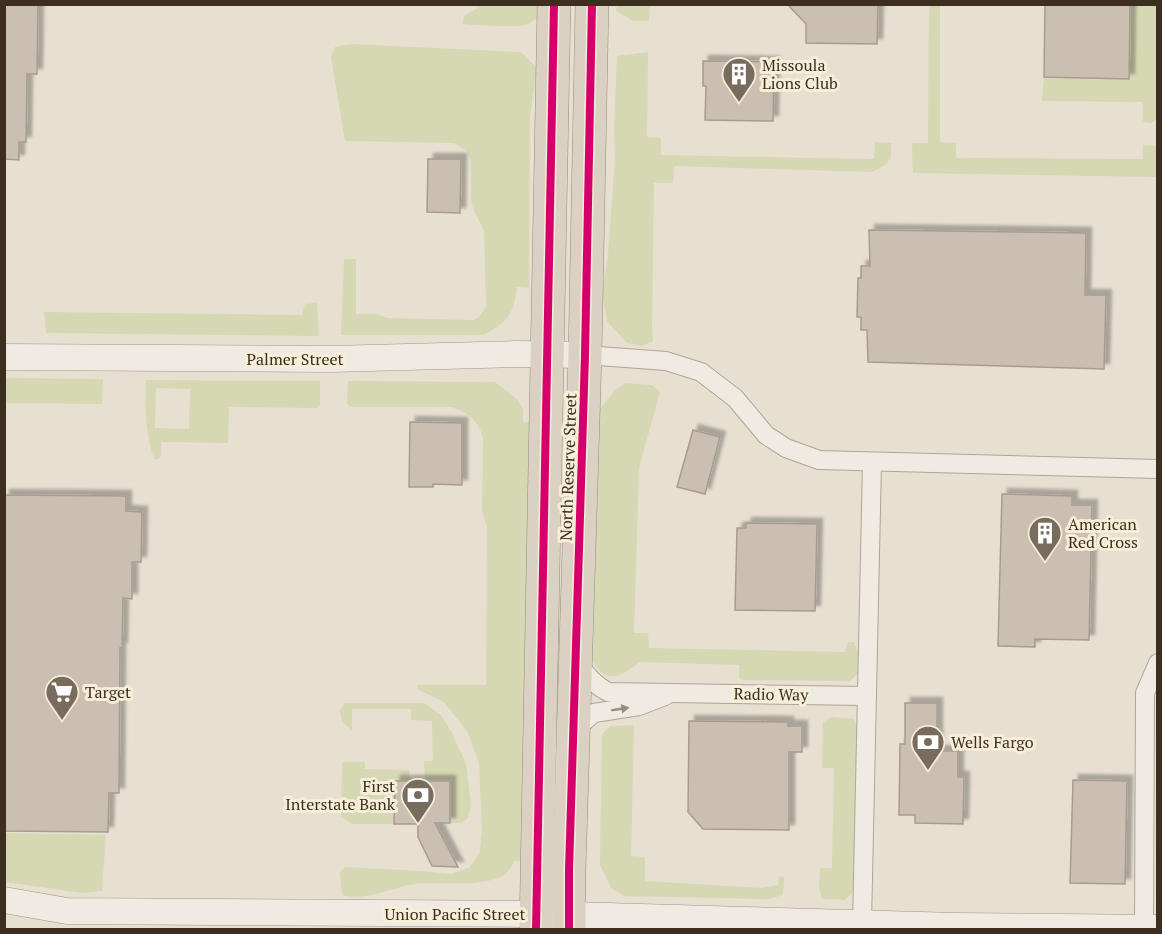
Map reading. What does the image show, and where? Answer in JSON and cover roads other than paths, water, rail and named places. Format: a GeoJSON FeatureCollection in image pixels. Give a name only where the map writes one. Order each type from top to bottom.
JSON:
{"type":"FeatureCollection","features":[{"type":"Feature","properties":{"kind":"highway","name":"North Reserve Street"},"geometry":{"type":"LineString","coordinates":[[536,922],[554,4]]}},
{"type":"Feature","properties":{"kind":"highway","name":"North Reserve Street"},"geometry":{"type":"LineString","coordinates":[[569,922],[592,4]]}},
{"type":"Feature","properties":{"kind":"highway"},"geometry":{"type":"LineString","coordinates":[[585,274],[603,188],[609,4]]}},
{"type":"Feature","properties":{"kind":"street","name":"Palmer Street"},"geometry":{"type":"LineString","coordinates":[[4,357],[331,359],[585,355]]}},
{"type":"Feature","properties":{"kind":"street"},"geometry":{"type":"LineString","coordinates":[[585,355],[666,361],[700,372],[735,398],[766,435],[786,448],[819,460],[1158,469]]}},
{"type":"Feature","properties":{"kind":"street"},"geometry":{"type":"LineString","coordinates":[[862,924],[872,462]]}},
{"type":"Feature","properties":{"kind":"street","name":"Radio Way"},"geometry":{"type":"LineString","coordinates":[[576,660],[589,678],[608,692],[867,696]]}},
{"type":"Feature","properties":{"kind":"street"},"geometry":{"type":"LineString","coordinates":[[1151,928],[1145,693],[1158,663]]}},
{"type":"Feature","properties":{"kind":"street","name":"Radio Way"},"geometry":{"type":"LineString","coordinates":[[573,736],[582,723],[594,713],[639,706],[675,692]]}},
{"type":"Feature","properties":{"kind":"street","name":"Union Pacific Street"},"geometry":{"type":"LineString","coordinates":[[4,900],[67,911],[536,922],[862,924],[956,928],[1151,928]]}},
{"type":"Feature","properties":{"kind":"place","name":"Missoula Lions Club"},"geometry":{"type":"Point","coordinates":[739,103]}},
{"type":"Feature","properties":{"kind":"place","name":"American Red Cross"},"geometry":{"type":"Point","coordinates":[1045,562]}},
{"type":"Feature","properties":{"kind":"place","name":"Target"},"geometry":{"type":"Point","coordinates":[62,721]}},
{"type":"Feature","properties":{"kind":"place","name":"Wells Fargo"},"geometry":{"type":"Point","coordinates":[928,771]}},
{"type":"Feature","properties":{"kind":"place","name":"First Interstate Bank"},"geometry":{"type":"Point","coordinates":[418,824]}}]}
